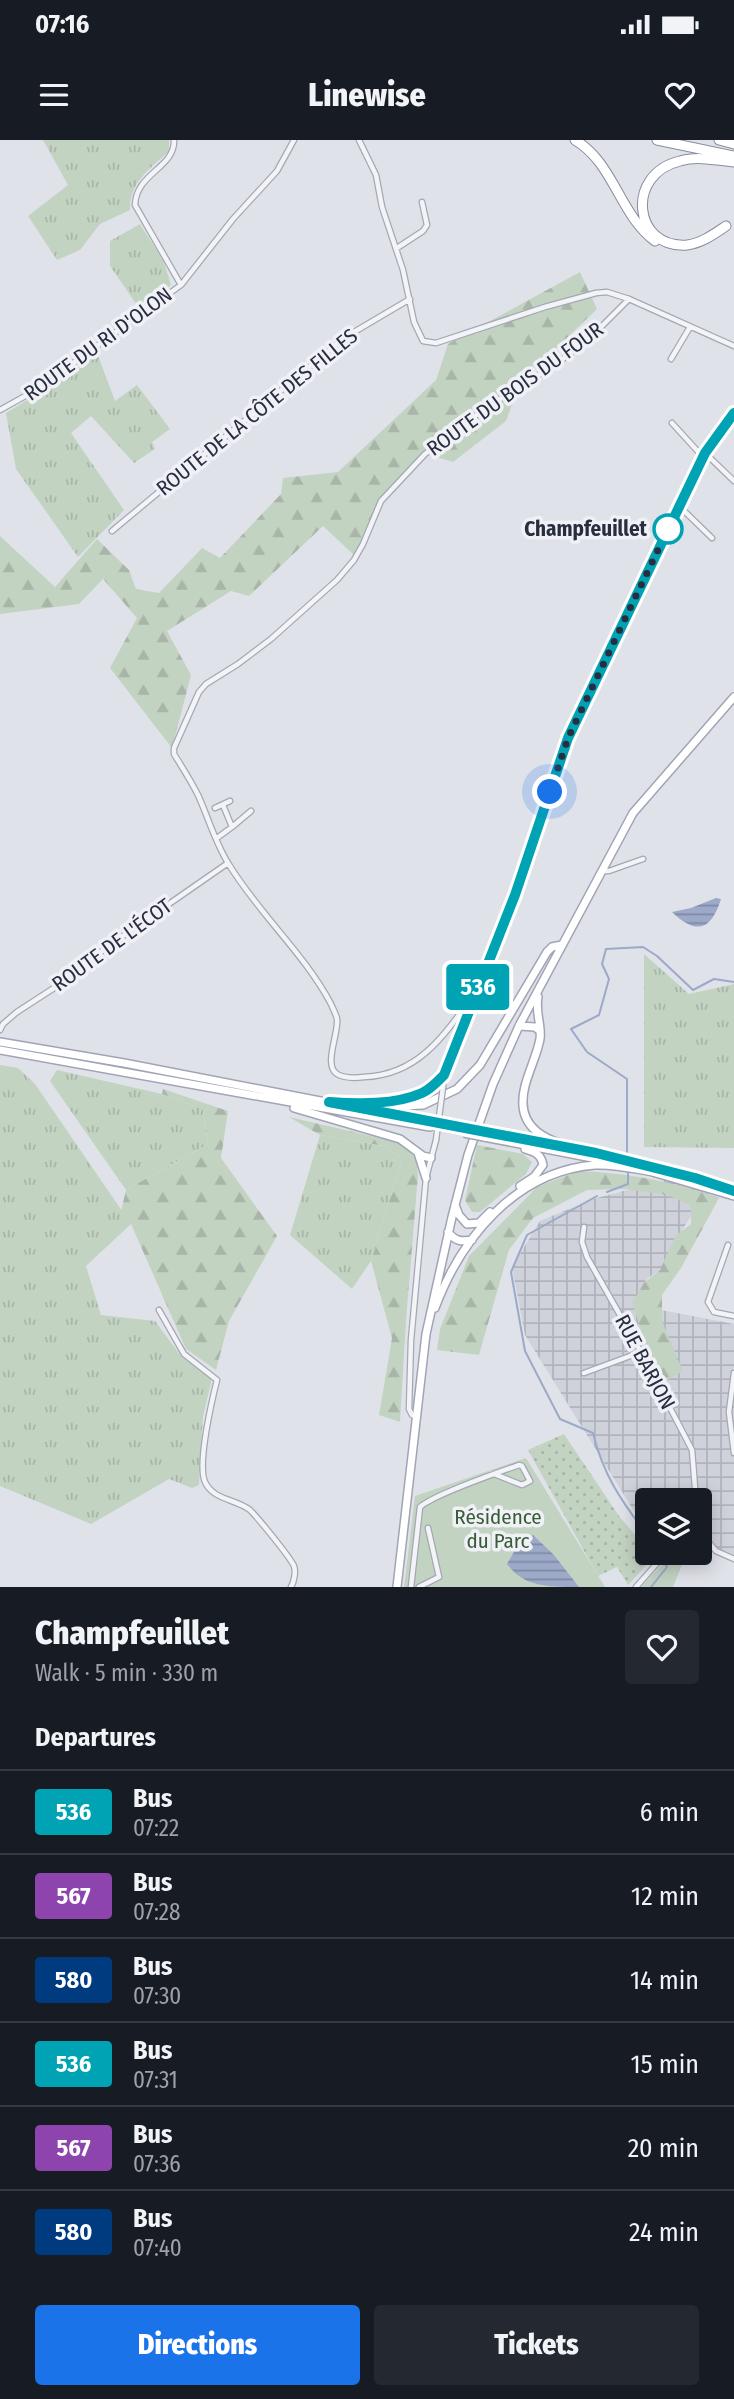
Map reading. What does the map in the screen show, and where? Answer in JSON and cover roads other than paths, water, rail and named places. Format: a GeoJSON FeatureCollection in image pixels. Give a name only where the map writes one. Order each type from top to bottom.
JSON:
{"type":"FeatureCollection","features":[{"type":"Feature","properties":{"kind":"highway"},"geometry":{"type":"LineString","coordinates":[[575,140],[594,155],[611,178],[633,218],[660,244],[676,249],[693,248],[716,238],[734,217]]}},
{"type":"Feature","properties":{"kind":"highway"},"geometry":{"type":"LineString","coordinates":[[657,140],[734,156]]}},
{"type":"Feature","properties":{"kind":"highway"},"geometry":{"type":"LineString","coordinates":[[719,140],[734,144]]}},
{"type":"Feature","properties":{"kind":"highway"},"geometry":{"type":"LineString","coordinates":[[726,226],[695,243],[683,245],[669,242],[654,234],[648,226],[642,211],[642,197],[653,175],[671,163],[697,159],[734,162]]}},
{"type":"Feature","properties":{"kind":"main road"},"geometry":{"type":"LineString","coordinates":[[397,1587],[426,1334],[455,1205],[477,1128],[506,1051],[633,813],[734,697]]}},
{"type":"Feature","properties":{"kind":"main road"},"geometry":{"type":"LineString","coordinates":[[329,1102],[384,1107],[423,1105],[457,1089],[480,1065],[547,952],[552,947],[562,945]]}},
{"type":"Feature","properties":{"kind":"main road"},"geometry":{"type":"LineString","coordinates":[[539,988],[536,1011],[540,1038],[524,1088],[524,1108],[529,1123],[545,1139],[695,1178],[734,1193]]}},
{"type":"Feature","properties":{"kind":"main road"},"geometry":{"type":"LineString","coordinates":[[519,1026],[528,1025],[540,1031]]}},
{"type":"Feature","properties":{"kind":"main road"},"geometry":{"type":"LineString","coordinates":[[0,1042],[329,1102],[607,1160],[734,1193]]}},
{"type":"Feature","properties":{"kind":"main road"},"geometry":{"type":"LineString","coordinates":[[0,1050],[250,1096],[464,1131]]}},
{"type":"Feature","properties":{"kind":"main road"},"geometry":{"type":"LineString","coordinates":[[352,1104],[414,1096],[429,1089],[444,1075]]}},
{"type":"Feature","properties":{"kind":"main road"},"geometry":{"type":"LineString","coordinates":[[250,1096],[400,1139],[423,1156],[431,1158]]}},
{"type":"Feature","properties":{"kind":"main road"},"geometry":{"type":"LineString","coordinates":[[455,1205],[458,1215],[467,1224],[479,1223],[499,1203],[541,1170],[542,1162],[537,1153],[485,1135]]}},
{"type":"Feature","properties":{"kind":"main road"},"geometry":{"type":"LineString","coordinates":[[485,1135],[596,1153]]}},
{"type":"Feature","properties":{"kind":"main road"},"geometry":{"type":"LineString","coordinates":[[416,1149],[426,1178]]}},
{"type":"Feature","properties":{"kind":"main road"},"geometry":{"type":"LineString","coordinates":[[426,1334],[454,1267],[472,1240],[516,1194],[562,1171],[599,1165],[654,1172]]}},
{"type":"Feature","properties":{"kind":"main road"},"geometry":{"type":"LineString","coordinates":[[448,1232],[454,1239],[472,1240]]}},
{"type":"Feature","properties":{"kind":"street"},"geometry":{"type":"LineString","coordinates":[[174,140],[174,148],[169,157],[137,190],[135,205],[181,285]]}},
{"type":"Feature","properties":{"kind":"street","name":"ROUTE DU RI D'OLON"},"geometry":{"type":"LineString","coordinates":[[0,410],[36,390],[181,285],[233,219],[277,171],[294,140]]}},
{"type":"Feature","properties":{"kind":"street"},"geometry":{"type":"LineString","coordinates":[[359,140],[376,175],[382,207],[397,248],[419,336],[428,343],[436,343],[545,307],[607,292],[734,345]]}},
{"type":"Feature","properties":{"kind":"street"},"geometry":{"type":"LineString","coordinates":[[397,248],[423,231],[427,225],[422,202]]}},
{"type":"Feature","properties":{"kind":"street","name":"ROUTE DE LA CÔTE DES FILLES"},"geometry":{"type":"LineString","coordinates":[[112,531],[344,338],[410,299]]}},
{"type":"Feature","properties":{"kind":"street","name":"ROUTE DU BOIS DU FOUR"},"geometry":{"type":"LineString","coordinates":[[476,991],[455,1021],[415,1063],[395,1072],[372,1077],[337,1074],[332,1069],[331,1062],[337,1027],[334,1011],[318,984],[228,863],[196,791],[174,754],[174,748],[199,692],[206,684],[271,639],[337,580],[363,544],[381,501],[425,454],[483,410],[559,362],[589,339],[629,299]]}},
{"type":"Feature","properties":{"kind":"street"},"geometry":{"type":"LineString","coordinates":[[671,359],[690,327]]}},
{"type":"Feature","properties":{"kind":"street"},"geometry":{"type":"LineString","coordinates":[[415,1416],[409,1409],[411,1340],[426,1178],[436,1140],[444,1075],[515,895],[568,738],[704,455],[734,413]]}},
{"type":"Feature","properties":{"kind":"street"},"geometry":{"type":"LineString","coordinates":[[672,423],[734,481]]}},
{"type":"Feature","properties":{"kind":"street"},"geometry":{"type":"LineString","coordinates":[[679,506],[712,538]]}},
{"type":"Feature","properties":{"kind":"street"},"geometry":{"type":"LineString","coordinates":[[215,808],[230,801]]}},
{"type":"Feature","properties":{"kind":"street"},"geometry":{"type":"LineString","coordinates":[[223,805],[232,827]]}},
{"type":"Feature","properties":{"kind":"street"},"geometry":{"type":"LineString","coordinates":[[216,838],[251,811]]}},
{"type":"Feature","properties":{"kind":"street"},"geometry":{"type":"LineString","coordinates":[[601,871],[609,871],[643,859]]}},
{"type":"Feature","properties":{"kind":"street","name":"ROUTE DE L'ÉCOT"},"geometry":{"type":"LineString","coordinates":[[0,1030],[17,1012],[71,977],[107,947],[228,863]]}},
{"type":"Feature","properties":{"kind":"street","name":"RUE BARJON"},"geometry":{"type":"LineString","coordinates":[[584,1227],[582,1242],[587,1258],[641,1352],[692,1450],[695,1488]]}},
{"type":"Feature","properties":{"kind":"street"},"geometry":{"type":"LineString","coordinates":[[728,1245],[708,1302],[714,1312],[734,1316]]}},
{"type":"Feature","properties":{"kind":"street"},"geometry":{"type":"LineString","coordinates":[[159,1310],[184,1354],[218,1380],[209,1409],[204,1479],[210,1491],[249,1510],[278,1544],[295,1567],[294,1583],[291,1587]]}},
{"type":"Feature","properties":{"kind":"street"},"geometry":{"type":"LineString","coordinates":[[584,1373],[641,1352]]}},
{"type":"Feature","properties":{"kind":"street"},"geometry":{"type":"LineString","coordinates":[[734,1373],[729,1412],[734,1453]]}},
{"type":"Feature","properties":{"kind":"street"},"geometry":{"type":"LineString","coordinates":[[411,1587],[420,1507],[431,1500],[494,1474],[519,1465],[530,1481],[522,1485],[494,1474]]}},
{"type":"Feature","properties":{"kind":"street"},"geometry":{"type":"LineString","coordinates":[[419,1587],[439,1577],[428,1528]]}},
{"type":"Feature","properties":{"kind":"street"},"geometry":{"type":"LineString","coordinates":[[712,1546],[716,1551],[734,1559]]}},
{"type":"Feature","properties":{"kind":"street"},"geometry":{"type":"LineString","coordinates":[[636,1587],[657,1565]]}},
{"type":"Feature","properties":{"kind":"water"},"geometry":{"type":"Polygon","coordinates":[[[716,898],[721,899],[717,910],[702,926],[688,924],[672,912],[691,908],[716,898]]]}},
{"type":"Feature","properties":{"kind":"water"},"geometry":{"type":"Polygon","coordinates":[[[533,1535],[554,1555],[579,1587],[537,1584],[514,1572],[507,1564],[519,1543],[533,1535]]]}},
{"type":"Feature","properties":{"kind":"waterway"},"geometry":{"type":"LineString","coordinates":[[627,1154],[627,1079],[587,1052],[571,1029],[599,1015],[609,979],[602,964],[606,949],[643,947],[657,956],[693,990],[714,979],[734,982]]}},
{"type":"Feature","properties":{"kind":"waterway"},"geometry":{"type":"LineString","coordinates":[[607,1192],[628,1184],[628,1171]]}},
{"type":"Feature","properties":{"kind":"waterway"},"geometry":{"type":"LineString","coordinates":[[597,1196],[527,1235],[511,1272],[525,1351],[560,1419],[593,1433],[614,1488],[635,1518]]}},
{"type":"Feature","properties":{"kind":"waterway"},"geometry":{"type":"LineString","coordinates":[[651,1587],[667,1567],[666,1565]]}},
{"type":"Feature","properties":{"kind":"place","name":"Champfeuillet"},"geometry":{"type":"Point","coordinates":[668,529]}},
{"type":"Feature","properties":{"kind":"park label","name":"Résidence du Parc"},"geometry":{"type":"Point","coordinates":[498,1529]}}]}
